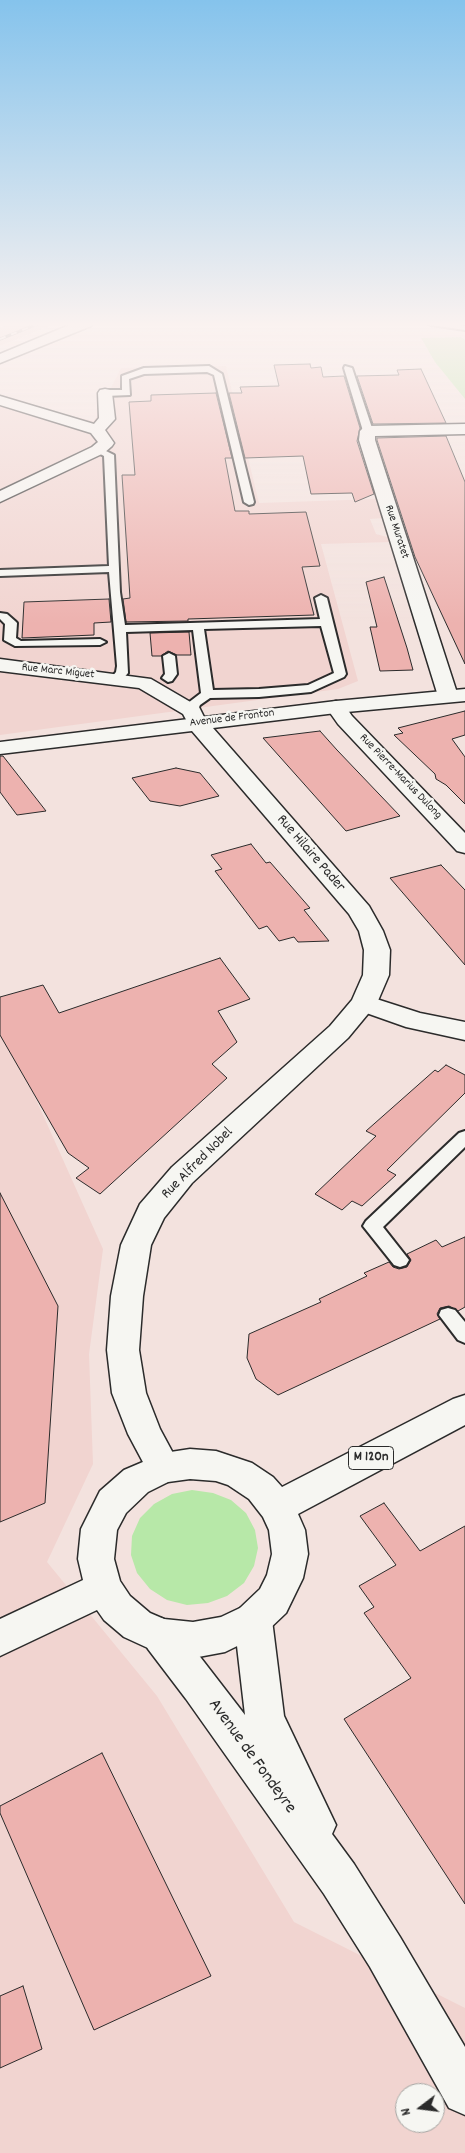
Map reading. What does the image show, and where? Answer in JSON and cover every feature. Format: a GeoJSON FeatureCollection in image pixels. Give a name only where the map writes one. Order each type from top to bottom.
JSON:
{"type":"FeatureCollection","features":[{"type":"Feature","properties":{"kind":"street"},"geometry":{"type":"LineString","coordinates":[[0,497],[98,450],[106,443],[97,430],[76,423]]}},
{"type":"Feature","properties":{"kind":"street"},"geometry":{"type":"LineString","coordinates":[[97,430],[103,423]]}},
{"type":"Feature","properties":{"kind":"street"},"geometry":{"type":"LineString","coordinates":[[368,431],[465,429]]}},
{"type":"Feature","properties":{"kind":"street","name":"Rue Muratet"},"geometry":{"type":"LineString","coordinates":[[368,431],[367,440],[371,452],[457,695]]}},
{"type":"Feature","properties":{"kind":"street","name":"Rue Marc Miguet"},"geometry":{"type":"LineString","coordinates":[[0,665],[117,678]]}},
{"type":"Feature","properties":{"kind":"street"},"geometry":{"type":"LineString","coordinates":[[117,678],[166,715],[195,717]]}},
{"type":"Feature","properties":{"kind":"street","name":"Avenue de Fronton"},"geometry":{"type":"LineString","coordinates":[[0,748],[195,717],[336,707],[457,695]]}},
{"type":"Feature","properties":{"kind":"street","name":"Rue Pierre-Marius Dulong"},"geometry":{"type":"LineString","coordinates":[[336,707],[345,720],[465,846]]}},
{"type":"Feature","properties":{"kind":"street","name":"Rue Hilaire Pader"},"geometry":{"type":"LineString","coordinates":[[195,717],[360,911],[371,931],[377,950],[376,975],[364,1003]]}},
{"type":"Feature","properties":{"kind":"street"},"geometry":{"type":"LineString","coordinates":[[364,1003],[415,1021],[465,1030]]}},
{"type":"Feature","properties":{"kind":"street","name":"Rue Alfred Nobel"},"geometry":{"type":"LineString","coordinates":[[164,1468],[145,1434],[129,1393],[123,1350],[127,1296],[136,1245],[151,1212],[182,1175],[339,1032],[364,1003]]}},
{"type":"Feature","properties":{"kind":"street","name":"M 120n"},"geometry":{"type":"LineString","coordinates":[[277,1507],[465,1409]]}},
{"type":"Feature","properties":{"kind":"street"},"geometry":{"type":"LineString","coordinates":[[190,1464],[216,1466],[240,1474],[261,1488],[277,1507],[287,1530],[290,1554],[285,1578],[273,1601],[253,1620],[225,1634],[193,1640],[161,1636],[137,1625],[117,1608],[103,1588],[96,1559],[99,1529],[113,1502],[136,1481],[164,1468],[190,1464]]}},
{"type":"Feature","properties":{"kind":"street"},"geometry":{"type":"LineString","coordinates":[[0,1638],[103,1588]]}},
{"type":"Feature","properties":{"kind":"street","name":"Avenue de Fondeyre"},"geometry":{"type":"LineString","coordinates":[[253,1620],[266,1718],[339,1879]]}},
{"type":"Feature","properties":{"kind":"street","name":"Avenue de Fondeyre"},"geometry":{"type":"LineString","coordinates":[[161,1636],[200,1686],[339,1879],[385,1952],[465,2092]]}},
{"type":"Feature","properties":{"kind":"lane"},"geometry":{"type":"LineString","coordinates":[[230,423],[249,502]]}},
{"type":"Feature","properties":{"kind":"lane","name":"Rue Muratet"},"geometry":{"type":"LineString","coordinates":[[366,423],[368,431]]}},
{"type":"Feature","properties":{"kind":"lane"},"geometry":{"type":"LineString","coordinates":[[98,450],[109,455],[114,570],[123,666],[122,673],[117,678]]}},
{"type":"Feature","properties":{"kind":"lane"},"geometry":{"type":"LineString","coordinates":[[0,573],[114,570]]}},
{"type":"Feature","properties":{"kind":"lane"},"geometry":{"type":"LineString","coordinates":[[195,717],[194,703],[207,694],[259,693],[311,688],[340,674],[321,598]]}},
{"type":"Feature","properties":{"kind":"lane"},"geometry":{"type":"LineString","coordinates":[[0,616],[4,616],[11,623],[10,640],[19,644],[100,642]]}},
{"type":"Feature","properties":{"kind":"lane"},"geometry":{"type":"LineString","coordinates":[[120,629],[167,632],[198,626],[326,622]]}},
{"type":"Feature","properties":{"kind":"lane"},"geometry":{"type":"LineString","coordinates":[[198,626],[207,694]]}},
{"type":"Feature","properties":{"kind":"lane"},"geometry":{"type":"LineString","coordinates":[[168,678],[171,674],[169,656]]}},
{"type":"Feature","properties":{"kind":"lane"},"geometry":{"type":"LineString","coordinates":[[400,1260],[372,1226],[465,1137]]}},
{"type":"Feature","properties":{"kind":"lane"},"geometry":{"type":"LineString","coordinates":[[448,1315],[465,1335]]}},
{"type":"Feature","properties":{"kind":"shaded area"},"geometry":{"type":"Polygon","coordinates":[[[0,423],[240,423],[259,503],[376,499],[384,518],[370,519],[376,534],[391,538],[392,542],[321,544],[358,681],[338,689],[0,735],[0,423]]]}},
{"type":"Feature","properties":{"kind":"shaded area"},"geometry":{"type":"Polygon","coordinates":[[[0,1019],[103,1249],[89,1354],[93,1464],[47,1562],[157,1696],[294,1922],[465,2008],[465,2153],[0,2153],[0,1019]]]}},
{"type":"Feature","properties":{"kind":"green space"},"geometry":{"type":"Polygon","coordinates":[[[192,1490],[213,1493],[231,1500],[246,1513],[255,1530],[258,1548],[254,1566],[244,1583],[227,1596],[208,1603],[187,1605],[167,1600],[150,1589],[137,1573],[131,1555],[132,1536],[140,1518],[154,1504],[172,1494],[192,1490]]]}},
{"type":"Feature","properties":{"kind":"building"},"geometry":{"type":"Polygon","coordinates":[[[131,423],[224,423],[232,458],[225,458],[235,511],[249,511],[249,514],[306,512],[320,566],[302,567],[314,615],[126,622],[123,599],[130,598],[122,475],[135,475],[131,423]]]}},
{"type":"Feature","properties":{"kind":"building"},"geometry":{"type":"Polygon","coordinates":[[[237,423],[359,423],[360,428],[357,441],[374,494],[355,502],[352,493],[311,494],[303,456],[245,458],[237,423]]]}},
{"type":"Feature","properties":{"kind":"building"},"geometry":{"type":"Polygon","coordinates":[[[446,436],[465,482],[465,664],[415,557],[377,440],[377,438],[446,436]]]}},
{"type":"Feature","properties":{"kind":"building"},"geometry":{"type":"Polygon","coordinates":[[[384,577],[413,670],[380,671],[370,627],[377,627],[366,582],[384,577]]]}},
{"type":"Feature","properties":{"kind":"building"},"geometry":{"type":"Polygon","coordinates":[[[109,599],[111,622],[94,623],[94,635],[22,638],[24,602],[109,599]]]}},
{"type":"Feature","properties":{"kind":"building"},"geometry":{"type":"Polygon","coordinates":[[[189,632],[191,655],[177,655],[168,651],[161,656],[152,656],[150,633],[189,632]]]}},
{"type":"Feature","properties":{"kind":"building"},"geometry":{"type":"Polygon","coordinates":[[[465,711],[465,735],[452,739],[465,757],[465,804],[446,785],[436,779],[435,774],[394,735],[403,733],[398,728],[465,711]]]}},
{"type":"Feature","properties":{"kind":"building"},"geometry":{"type":"Polygon","coordinates":[[[320,731],[400,816],[346,831],[263,738],[320,731]]]}},
{"type":"Feature","properties":{"kind":"building"},"geometry":{"type":"Polygon","coordinates":[[[0,756],[3,756],[46,811],[17,815],[0,792],[0,756]]]}},
{"type":"Feature","properties":{"kind":"building"},"geometry":{"type":"Polygon","coordinates":[[[176,768],[200,773],[219,796],[180,806],[150,801],[132,778],[176,768]]]}},
{"type":"Feature","properties":{"kind":"building"},"geometry":{"type":"Polygon","coordinates":[[[251,844],[266,863],[270,862],[310,908],[304,910],[329,941],[298,942],[294,937],[279,941],[267,926],[259,929],[215,871],[222,869],[211,855],[251,844]]]}},
{"type":"Feature","properties":{"kind":"building"},"geometry":{"type":"Polygon","coordinates":[[[441,865],[465,890],[465,965],[390,878],[441,865]]]}},
{"type":"Feature","properties":{"kind":"building"},"geometry":{"type":"Polygon","coordinates":[[[220,958],[250,999],[218,1011],[237,1042],[212,1064],[227,1078],[100,1194],[76,1178],[89,1168],[68,1153],[0,1035],[0,997],[43,985],[59,1013],[220,958]]]}},
{"type":"Feature","properties":{"kind":"building"},"geometry":{"type":"Polygon","coordinates":[[[446,1065],[465,1075],[465,1093],[387,1170],[396,1175],[362,1206],[352,1201],[342,1210],[315,1194],[376,1136],[366,1131],[435,1070],[438,1072],[446,1065]]]}},
{"type":"Feature","properties":{"kind":"building"},"geometry":{"type":"Polygon","coordinates":[[[0,1193],[58,1306],[45,1503],[0,1522],[0,1193]]]}},
{"type":"Feature","properties":{"kind":"building"},"geometry":{"type":"Polygon","coordinates":[[[465,1237],[465,1307],[458,1311],[449,1306],[440,1308],[437,1314],[440,1319],[278,1395],[256,1379],[247,1358],[249,1334],[321,1302],[319,1299],[367,1276],[364,1273],[389,1262],[393,1267],[399,1269],[407,1267],[411,1260],[407,1254],[436,1240],[442,1247],[465,1237]]]}},
{"type":"Feature","properties":{"kind":"building"},"geometry":{"type":"Polygon","coordinates":[[[384,1503],[420,1551],[465,1526],[465,1904],[344,1719],[411,1678],[364,1613],[374,1607],[359,1586],[396,1565],[360,1516],[384,1503]]]}},
{"type":"Feature","properties":{"kind":"building"},"geometry":{"type":"Polygon","coordinates":[[[102,1753],[211,1976],[94,2030],[0,1813],[0,1806],[102,1753]]]}},
{"type":"Feature","properties":{"kind":"building"},"geometry":{"type":"Polygon","coordinates":[[[23,1986],[42,2049],[0,2068],[0,1996],[23,1986]]]}}]}
